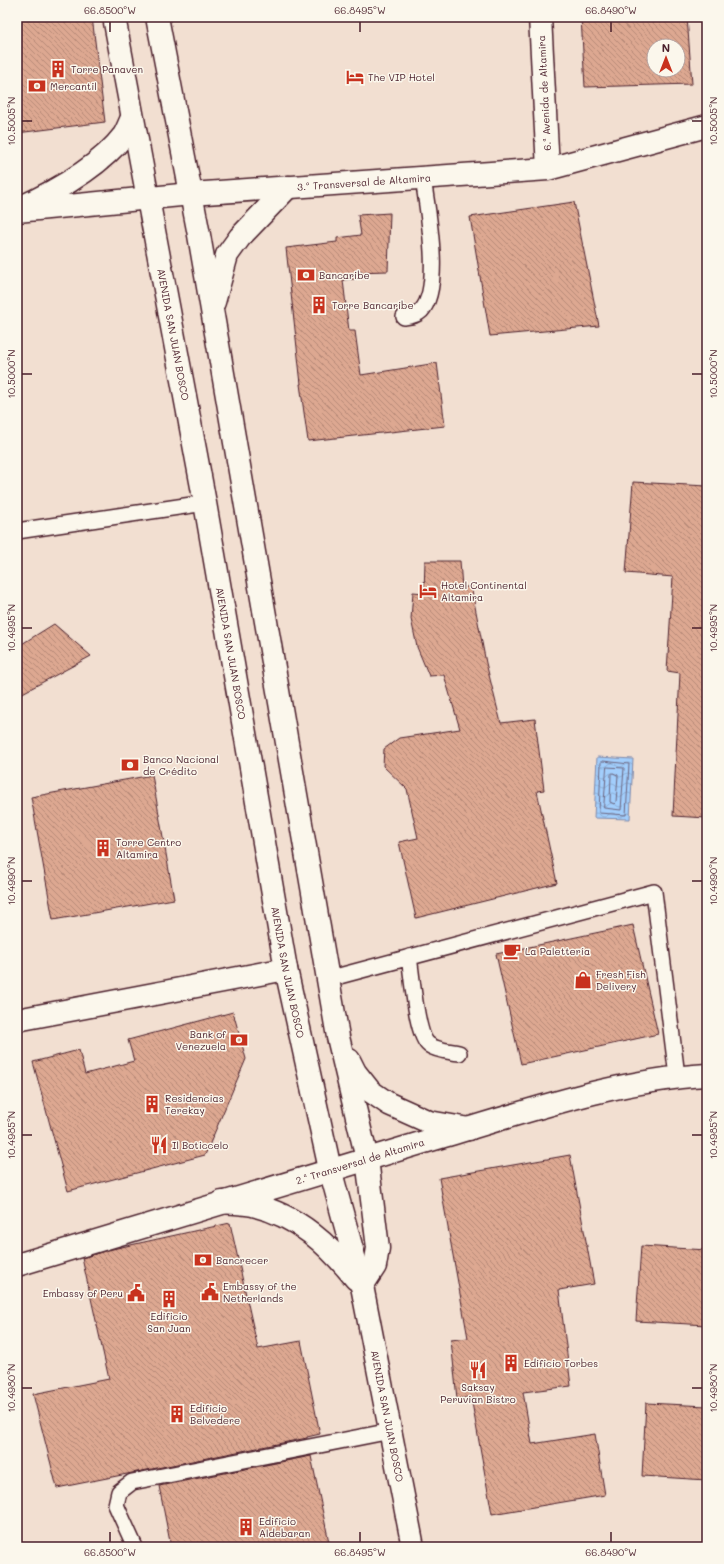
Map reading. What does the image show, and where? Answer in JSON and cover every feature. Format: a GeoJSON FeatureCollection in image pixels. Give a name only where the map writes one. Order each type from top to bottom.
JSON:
{"type":"FeatureCollection","features":[{"type":"Feature","properties":{"kind":"main road","name":"AVENIDA SAN JUAN BOSCO"},"geometry":{"type":"LineString","coordinates":[[114,17],[132,118],[149,198],[155,241],[206,503],[286,969],[330,1169],[362,1286],[413,1547]]}},
{"type":"Feature","properties":{"kind":"main road"},"geometry":{"type":"LineString","coordinates":[[157,17],[212,310],[338,1037],[366,1159],[378,1248],[374,1266],[362,1286],[336,1254],[323,1241],[302,1226],[252,1205],[222,1202]]}},
{"type":"Feature","properties":{"kind":"main road","name":"6.ª Avenida de Altamira"},"geometry":{"type":"LineString","coordinates":[[540,17],[548,169]]}},
{"type":"Feature","properties":{"kind":"main road"},"geometry":{"type":"LineString","coordinates":[[17,210],[60,188],[97,161],[124,135],[132,118]]}},
{"type":"Feature","properties":{"kind":"main road","name":"3.ª Transversal de Altamira"},"geometry":{"type":"LineString","coordinates":[[17,210],[191,194],[548,169],[707,126]]}},
{"type":"Feature","properties":{"kind":"main road"},"geometry":{"type":"LineString","coordinates":[[212,310],[226,255],[288,187]]}},
{"type":"Feature","properties":{"kind":"main road"},"geometry":{"type":"LineString","coordinates":[[17,1020],[286,969]]}},
{"type":"Feature","properties":{"kind":"main road"},"geometry":{"type":"LineString","coordinates":[[338,1037],[356,1072],[370,1091],[389,1104],[429,1122],[469,1129]]}},
{"type":"Feature","properties":{"kind":"main road","name":"2.ª Transversal de Altamira"},"geometry":{"type":"LineString","coordinates":[[17,1265],[330,1169],[588,1095],[677,1076],[707,1075]]}},
{"type":"Feature","properties":{"kind":"lane"},"geometry":{"type":"LineString","coordinates":[[404,317],[412,316],[420,312],[427,302],[433,269],[432,241],[423,178]]}},
{"type":"Feature","properties":{"kind":"lane"},"geometry":{"type":"LineString","coordinates":[[17,531],[206,503]]}},
{"type":"Feature","properties":{"kind":"lane"},"geometry":{"type":"LineString","coordinates":[[328,979],[654,892],[677,1076]]}},
{"type":"Feature","properties":{"kind":"lane"},"geometry":{"type":"LineString","coordinates":[[409,957],[420,1031],[427,1044],[439,1050],[459,1053]]}},
{"type":"Feature","properties":{"kind":"lane"},"geometry":{"type":"LineString","coordinates":[[135,1547],[116,1505],[119,1492],[132,1482],[391,1431]]}},
{"type":"Feature","properties":{"kind":"water"},"geometry":{"type":"Polygon","coordinates":[[[597,757],[633,759],[630,819],[594,818],[597,757]]]}},
{"type":"Feature","properties":{"kind":"building","name":"Torre Panaven"},"geometry":{"type":"Polygon","coordinates":[[[17,17],[92,17],[105,122],[17,133],[17,17]]]}},
{"type":"Feature","properties":{"kind":"building"},"geometry":{"type":"Polygon","coordinates":[[[581,17],[687,17],[692,84],[585,87],[581,17]]]}},
{"type":"Feature","properties":{"kind":"building"},"geometry":{"type":"Polygon","coordinates":[[[574,202],[599,326],[490,336],[470,217],[574,202]]]}},
{"type":"Feature","properties":{"kind":"building"},"geometry":{"type":"Polygon","coordinates":[[[390,213],[388,271],[355,272],[355,279],[343,280],[349,331],[355,331],[361,375],[437,363],[445,426],[308,441],[300,384],[286,248],[337,242],[337,238],[361,235],[358,215],[390,213]]]}},
{"type":"Feature","properties":{"kind":"building"},"geometry":{"type":"Polygon","coordinates":[[[633,482],[707,486],[707,818],[673,816],[680,673],[667,671],[673,577],[626,573],[633,482]]]}},
{"type":"Feature","properties":{"kind":"building"},"geometry":{"type":"Polygon","coordinates":[[[425,561],[460,561],[462,588],[471,586],[486,663],[501,723],[535,719],[544,790],[537,791],[557,883],[416,918],[399,842],[418,838],[407,789],[383,766],[384,749],[399,738],[460,729],[444,675],[429,676],[417,647],[411,619],[413,592],[424,593],[425,561]]]}},
{"type":"Feature","properties":{"kind":"building"},"geometry":{"type":"Polygon","coordinates":[[[54,624],[91,656],[17,696],[17,647],[54,624]]]}},
{"type":"Feature","properties":{"kind":"building","name":"Torre Centro Altamira"},"geometry":{"type":"Polygon","coordinates":[[[152,775],[174,899],[53,920],[31,797],[152,775]]]}},
{"type":"Feature","properties":{"kind":"building"},"geometry":{"type":"Polygon","coordinates":[[[633,925],[658,1034],[521,1064],[496,954],[633,925]]]}},
{"type":"Feature","properties":{"kind":"building","name":"Residencias Terekay"},"geometry":{"type":"Polygon","coordinates":[[[233,1012],[246,1059],[205,1155],[68,1191],[33,1062],[79,1050],[85,1074],[134,1061],[128,1040],[233,1012]]]}},
{"type":"Feature","properties":{"kind":"building"},"geometry":{"type":"Polygon","coordinates":[[[570,1155],[594,1284],[559,1290],[571,1386],[523,1392],[532,1444],[595,1434],[605,1495],[492,1514],[471,1397],[457,1399],[451,1340],[468,1338],[439,1178],[570,1155]]]}},
{"type":"Feature","properties":{"kind":"building"},"geometry":{"type":"Polygon","coordinates":[[[230,1223],[258,1349],[301,1341],[320,1434],[307,1438],[57,1488],[33,1394],[109,1379],[82,1258],[108,1250],[230,1223]]]}},
{"type":"Feature","properties":{"kind":"building"},"geometry":{"type":"Polygon","coordinates":[[[641,1246],[707,1250],[707,1325],[636,1321],[641,1246]]]}},
{"type":"Feature","properties":{"kind":"building"},"geometry":{"type":"Polygon","coordinates":[[[646,1403],[707,1406],[707,1480],[642,1476],[646,1403]]]}},
{"type":"Feature","properties":{"kind":"building","name":"Edificio Aldebaran"},"geometry":{"type":"Polygon","coordinates":[[[311,1456],[330,1547],[171,1547],[159,1486],[311,1456]]]}},
{"type":"Feature","properties":{"kind":"place","name":"Torre Panaven"},"geometry":{"type":"Point","coordinates":[58,69]}},
{"type":"Feature","properties":{"kind":"place","name":"The VIP Hotel"},"geometry":{"type":"Point","coordinates":[355,77]}},
{"type":"Feature","properties":{"kind":"place","name":"Mercantil"},"geometry":{"type":"Point","coordinates":[37,86]}},
{"type":"Feature","properties":{"kind":"place","name":"Bancaribe"},"geometry":{"type":"Point","coordinates":[306,275]}},
{"type":"Feature","properties":{"kind":"place","name":"Torre Bancaribe"},"geometry":{"type":"Point","coordinates":[319,305]}},
{"type":"Feature","properties":{"kind":"place","name":"Hotel Continental Altamira"},"geometry":{"type":"Point","coordinates":[428,591]}},
{"type":"Feature","properties":{"kind":"place","name":"Banco Nacional de Crédito"},"geometry":{"type":"Point","coordinates":[130,765]}},
{"type":"Feature","properties":{"kind":"place","name":"Torre Centro Altamira"},"geometry":{"type":"Point","coordinates":[103,848]}},
{"type":"Feature","properties":{"kind":"place","name":"La Palettería"},"geometry":{"type":"Point","coordinates":[512,951]}},
{"type":"Feature","properties":{"kind":"place","name":"Fresh Fish Delivery"},"geometry":{"type":"Point","coordinates":[583,980]}},
{"type":"Feature","properties":{"kind":"place","name":"Bank of Venezuela"},"geometry":{"type":"Point","coordinates":[239,1040]}},
{"type":"Feature","properties":{"kind":"place","name":"Residencias Terekay"},"geometry":{"type":"Point","coordinates":[152,1104]}},
{"type":"Feature","properties":{"kind":"place","name":"Il Boticcelo"},"geometry":{"type":"Point","coordinates":[159,1145]}},
{"type":"Feature","properties":{"kind":"place","name":"Bancrecer"},"geometry":{"type":"Point","coordinates":[203,1260]}},
{"type":"Feature","properties":{"kind":"place","name":"Embassy of the Netherlands"},"geometry":{"type":"Point","coordinates":[210,1292]}},
{"type":"Feature","properties":{"kind":"place","name":"Embassy of Peru"},"geometry":{"type":"Point","coordinates":[136,1293]}},
{"type":"Feature","properties":{"kind":"place","name":"Edificio San Juan"},"geometry":{"type":"Point","coordinates":[169,1299]}},
{"type":"Feature","properties":{"kind":"place","name":"Edificio Torbes"},"geometry":{"type":"Point","coordinates":[511,1363]}},
{"type":"Feature","properties":{"kind":"place","name":"Saksay Peruvian Bistro"},"geometry":{"type":"Point","coordinates":[478,1370]}},
{"type":"Feature","properties":{"kind":"place","name":"Edificio Belvedere"},"geometry":{"type":"Point","coordinates":[177,1414]}},
{"type":"Feature","properties":{"kind":"place","name":"Edificio Aldebaran"},"geometry":{"type":"Point","coordinates":[246,1527]}}]}
